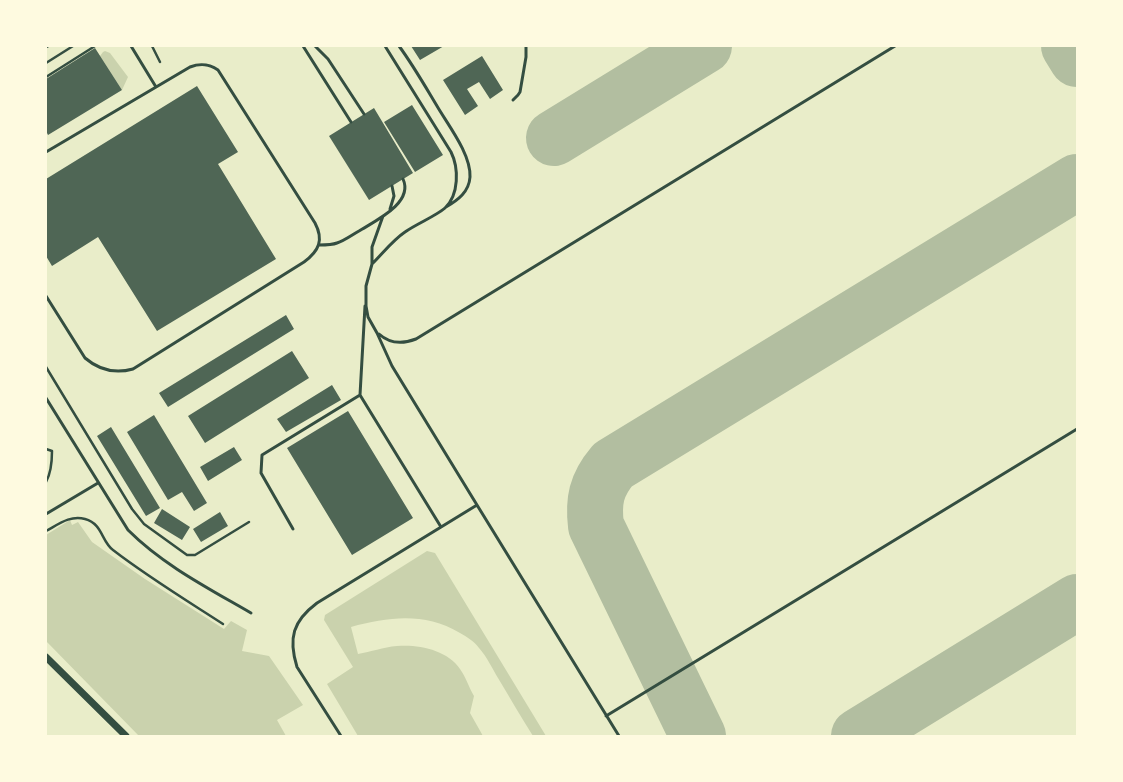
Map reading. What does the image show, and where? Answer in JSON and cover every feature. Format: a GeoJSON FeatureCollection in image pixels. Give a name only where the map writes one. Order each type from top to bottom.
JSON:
{"type":"FeatureCollection","features":[{"type":"Feature","properties":{"kind":"street"},"geometry":{"type":"LineString","coordinates":[[46,657],[126,736]]}},
{"type":"Feature","properties":{"kind":"lane"},"geometry":{"type":"LineString","coordinates":[[131,46],[156,86]]}},
{"type":"Feature","properties":{"kind":"lane"},"geometry":{"type":"LineString","coordinates":[[303,46],[351,122]]}},
{"type":"Feature","properties":{"kind":"lane"},"geometry":{"type":"LineString","coordinates":[[315,46],[328,59],[364,114]]}},
{"type":"Feature","properties":{"kind":"lane"},"geometry":{"type":"LineString","coordinates":[[385,46],[454,159],[456,167],[456,185],[452,197],[445,207]]}},
{"type":"Feature","properties":{"kind":"lane"},"geometry":{"type":"LineString","coordinates":[[372,264],[396,239],[406,231],[458,199],[465,192],[470,177],[468,163],[460,145],[411,62],[399,46]]}},
{"type":"Feature","properties":{"kind":"lane"},"geometry":{"type":"LineString","coordinates":[[513,100],[520,92],[526,57],[526,46]]}},
{"type":"Feature","properties":{"kind":"lane"},"geometry":{"type":"LineString","coordinates":[[377,333],[390,341],[400,343],[416,339],[895,46]]}},
{"type":"Feature","properties":{"kind":"lane"},"geometry":{"type":"LineString","coordinates":[[46,152],[190,67],[205,64],[218,70],[319,231],[319,245],[312,256],[304,262],[133,369],[124,372],[104,369],[94,365],[85,358],[46,296]]}},
{"type":"Feature","properties":{"kind":"lane"},"geometry":{"type":"LineString","coordinates":[[319,245],[337,243],[384,216],[395,207],[404,194],[406,188],[403,179]]}},
{"type":"Feature","properties":{"kind":"lane"},"geometry":{"type":"LineString","coordinates":[[389,212],[394,201],[392,186]]}},
{"type":"Feature","properties":{"kind":"lane"},"geometry":{"type":"LineString","coordinates":[[384,216],[372,247],[372,264],[367,277],[360,395],[441,526]]}},
{"type":"Feature","properties":{"kind":"lane"},"geometry":{"type":"LineString","coordinates":[[365,295],[368,317],[392,366],[619,736]]}},
{"type":"Feature","properties":{"kind":"lane"},"geometry":{"type":"LineString","coordinates":[[293,529],[261,473],[262,455],[360,395]]}},
{"type":"Feature","properties":{"kind":"lane"},"geometry":{"type":"LineString","coordinates":[[46,398],[128,530],[142,544],[201,584],[251,613]]}},
{"type":"Feature","properties":{"kind":"lane"},"geometry":{"type":"LineString","coordinates":[[606,716],[1077,429]]}},
{"type":"Feature","properties":{"kind":"lane"},"geometry":{"type":"LineString","coordinates":[[46,514],[98,483]]}},
{"type":"Feature","properties":{"kind":"lane"},"geometry":{"type":"LineString","coordinates":[[341,736],[297,667],[294,656],[293,642],[298,622],[316,603],[477,505]]}},
{"type":"Feature","properties":{"kind":"path"},"geometry":{"type":"LineString","coordinates":[[46,63],[73,46]]}},
{"type":"Feature","properties":{"kind":"path"},"geometry":{"type":"LineString","coordinates":[[46,77],[95,46]]}},
{"type":"Feature","properties":{"kind":"path"},"geometry":{"type":"LineString","coordinates":[[152,46],[160,62]]}},
{"type":"Feature","properties":{"kind":"path"},"geometry":{"type":"LineString","coordinates":[[46,367],[132,509],[144,524],[187,555],[195,555],[249,522]]}},
{"type":"Feature","properties":{"kind":"path"},"geometry":{"type":"LineString","coordinates":[[46,449],[52,451],[51,466],[46,482]]}},
{"type":"Feature","properties":{"kind":"path"},"geometry":{"type":"LineString","coordinates":[[46,532],[65,520],[84,519],[91,521],[96,524],[110,548],[145,574],[223,624]]}},
{"type":"Feature","properties":{"kind":"green space"},"geometry":{"type":"Polygon","coordinates":[[[105,51],[110,53],[128,77],[122,90],[100,56],[105,51]]]}},
{"type":"Feature","properties":{"kind":"green space"},"geometry":{"type":"Polygon","coordinates":[[[70,520],[72,525],[78,522],[92,542],[145,579],[224,629],[231,621],[247,630],[242,651],[269,656],[303,705],[277,720],[286,736],[139,736],[46,641],[46,535],[70,520]]]}},
{"type":"Feature","properties":{"kind":"green space"},"geometry":{"type":"Polygon","coordinates":[[[427,551],[435,553],[546,736],[533,736],[482,651],[473,641],[447,626],[420,619],[406,618],[379,621],[351,627],[358,654],[387,647],[414,646],[423,647],[448,657],[455,662],[462,672],[474,696],[470,713],[483,736],[358,736],[327,684],[353,667],[324,620],[325,615],[427,551]]]}},
{"type":"Feature","properties":{"kind":"building"},"geometry":{"type":"Polygon","coordinates":[[[411,46],[444,46],[420,60],[411,46]]]}},
{"type":"Feature","properties":{"kind":"building"},"geometry":{"type":"Polygon","coordinates":[[[95,48],[122,90],[48,135],[46,131],[46,79],[95,48]]]}},
{"type":"Feature","properties":{"kind":"building"},"geometry":{"type":"Polygon","coordinates":[[[482,56],[503,90],[490,99],[479,82],[467,89],[478,106],[465,115],[443,80],[482,56]]]}},
{"type":"Feature","properties":{"kind":"building"},"geometry":{"type":"Polygon","coordinates":[[[197,86],[238,152],[218,164],[276,259],[157,331],[98,237],[52,266],[46,256],[46,179],[197,86]]]}},
{"type":"Feature","properties":{"kind":"building"},"geometry":{"type":"Polygon","coordinates":[[[412,105],[443,155],[415,172],[384,122],[412,105]]]}},
{"type":"Feature","properties":{"kind":"building"},"geometry":{"type":"Polygon","coordinates":[[[374,108],[413,173],[369,200],[329,136],[374,108]]]}},
{"type":"Feature","properties":{"kind":"building"},"geometry":{"type":"Polygon","coordinates":[[[286,315],[294,329],[168,407],[159,393],[286,315]]]}},
{"type":"Feature","properties":{"kind":"building"},"geometry":{"type":"Polygon","coordinates":[[[292,351],[309,378],[205,443],[188,416],[292,351]]]}},
{"type":"Feature","properties":{"kind":"building"},"geometry":{"type":"Polygon","coordinates":[[[332,385],[341,400],[286,432],[277,419],[332,385]]]}},
{"type":"Feature","properties":{"kind":"building"},"geometry":{"type":"Polygon","coordinates":[[[348,411],[413,518],[352,555],[287,448],[348,411]]]}},
{"type":"Feature","properties":{"kind":"building"},"geometry":{"type":"Polygon","coordinates":[[[154,415],[207,503],[194,511],[182,492],[168,500],[127,432],[154,415]]]}},
{"type":"Feature","properties":{"kind":"building"},"geometry":{"type":"Polygon","coordinates":[[[111,427],[160,508],[146,516],[97,436],[111,427]]]}},
{"type":"Feature","properties":{"kind":"building"},"geometry":{"type":"Polygon","coordinates":[[[234,447],[242,460],[208,481],[200,467],[234,447]]]}},
{"type":"Feature","properties":{"kind":"building"},"geometry":{"type":"Polygon","coordinates":[[[162,509],[190,527],[182,540],[154,523],[162,509]]]}},
{"type":"Feature","properties":{"kind":"building"},"geometry":{"type":"Polygon","coordinates":[[[220,512],[228,526],[201,542],[193,529],[220,512]]]}},
{"type":"Feature","properties":{"kind":"taxiway"},"geometry":{"type":"LineString","coordinates":[[554,138],[704,46]]}},
{"type":"Feature","properties":{"kind":"taxiway"},"geometry":{"type":"LineString","coordinates":[[1069,46],[1077,59]]}},
{"type":"Feature","properties":{"kind":"taxiway"},"geometry":{"type":"LineString","coordinates":[[698,736],[596,526],[595,509],[597,494],[599,486],[607,472],[613,465],[1077,182]]}},
{"type":"Feature","properties":{"kind":"taxiway"},"geometry":{"type":"LineString","coordinates":[[859,736],[1077,602]]}}]}
